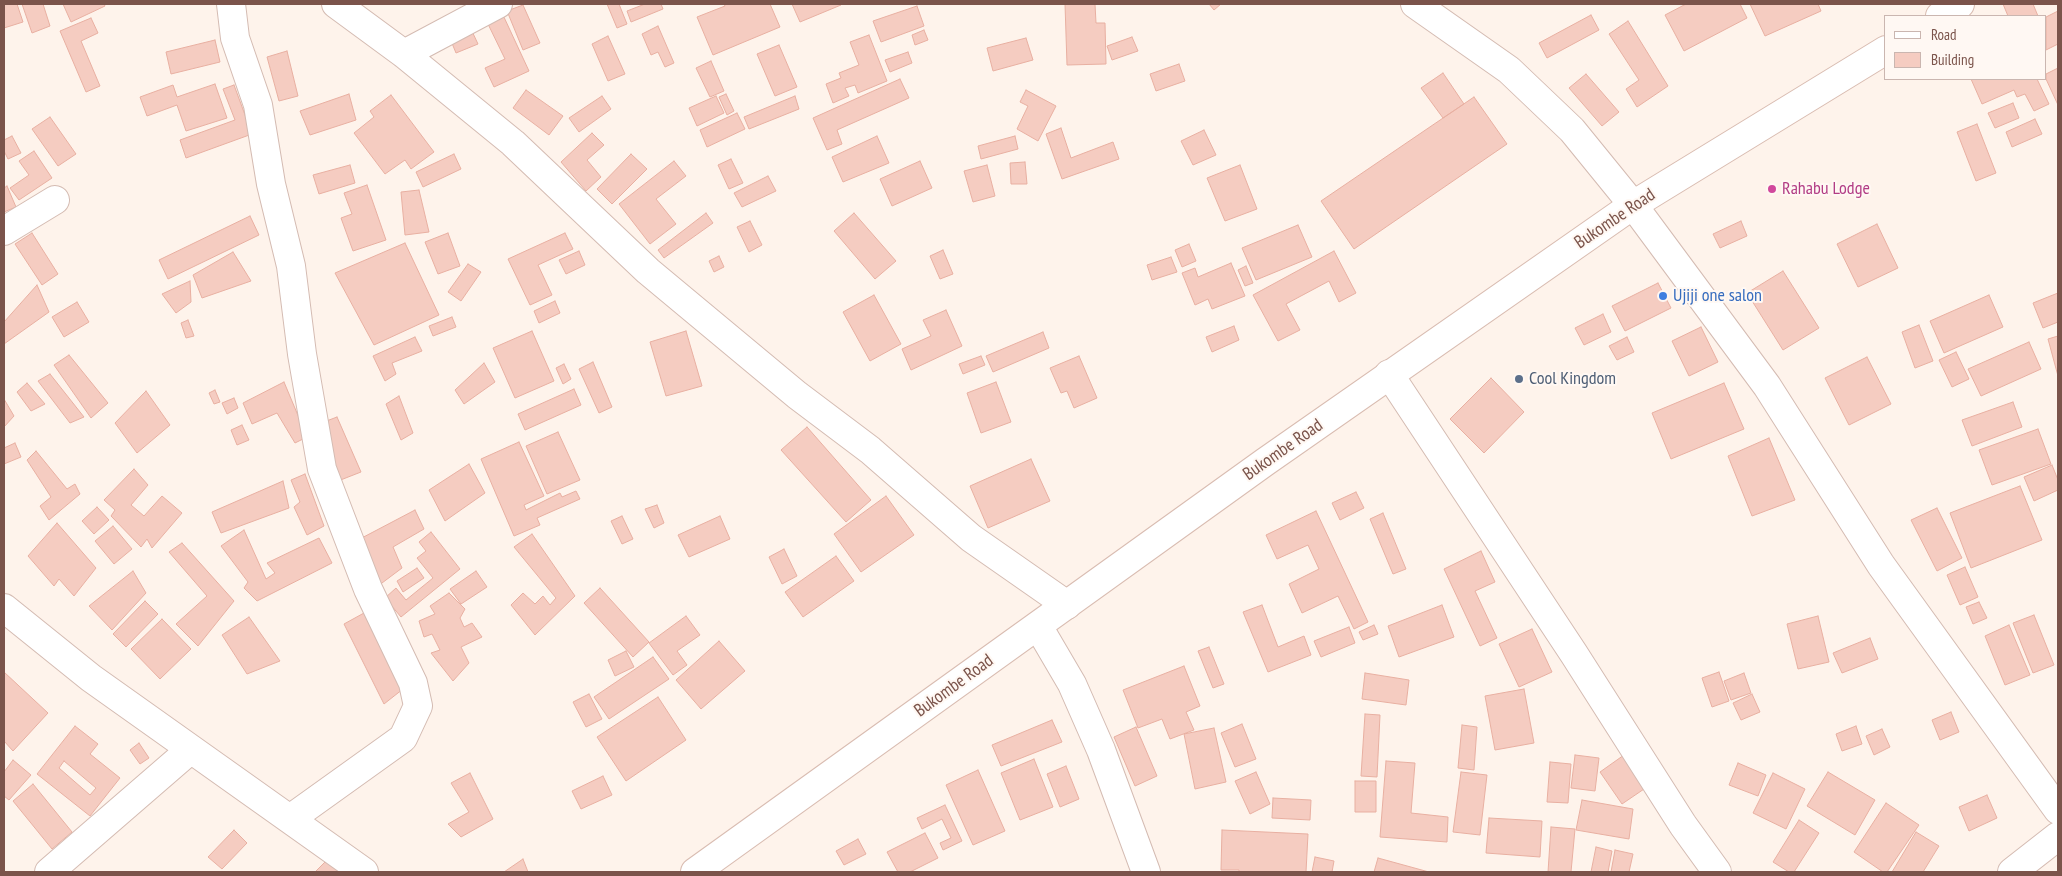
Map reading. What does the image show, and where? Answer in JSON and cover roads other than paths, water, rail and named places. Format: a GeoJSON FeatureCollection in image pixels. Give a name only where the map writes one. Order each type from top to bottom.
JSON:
{"type":"FeatureCollection","features":[{"type":"Feature","properties":{"kind":"street"},"geometry":{"type":"LineString","coordinates":[[231,4],[235,38],[258,105],[272,184],[290,266],[302,354],[322,469],[368,589],[413,683],[418,706],[403,738],[290,819]]}},
{"type":"Feature","properties":{"kind":"street"},"geometry":{"type":"LineString","coordinates":[[336,4],[404,54],[513,143],[648,271],[797,395],[870,450],[971,538],[1067,605]]}},
{"type":"Feature","properties":{"kind":"street"},"geometry":{"type":"LineString","coordinates":[[404,54],[498,4]]}},
{"type":"Feature","properties":{"kind":"street"},"geometry":{"type":"LineString","coordinates":[[1415,4],[1509,70],[1572,130],[1634,205],[1767,386],[1882,566],[2058,810]]}},
{"type":"Feature","properties":{"kind":"street"},"geometry":{"type":"LineString","coordinates":[[1942,15],[1960,4]]}},
{"type":"Feature","properties":{"kind":"street","name":"Bukombe Road"},"geometry":{"type":"LineString","coordinates":[[694,872],[1390,374],[1634,205],[1884,51]]}},
{"type":"Feature","properties":{"kind":"street"},"geometry":{"type":"LineString","coordinates":[[4,231],[55,200]]}},
{"type":"Feature","properties":{"kind":"street"},"geometry":{"type":"LineString","coordinates":[[1390,374],[1569,646],[1683,825],[1717,872]]}},
{"type":"Feature","properties":{"kind":"street"},"geometry":{"type":"LineString","coordinates":[[4,608],[91,678],[364,872]]}},
{"type":"Feature","properties":{"kind":"street"},"geometry":{"type":"LineString","coordinates":[[1038,626],[1072,684],[1146,872]]}},
{"type":"Feature","properties":{"kind":"street"},"geometry":{"type":"LineString","coordinates":[[49,872],[190,750]]}},
{"type":"Feature","properties":{"kind":"street"},"geometry":{"type":"LineString","coordinates":[[2012,872],[2058,836]]}},
{"type":"Feature","properties":{"kind":"place","name":"Rahabu Lodge"},"geometry":{"type":"Point","coordinates":[1772,189]}},
{"type":"Feature","properties":{"kind":"place","name":"Ujiji one salon"},"geometry":{"type":"Point","coordinates":[1663,296]}},
{"type":"Feature","properties":{"kind":"place","name":"Cool Kingdom"},"geometry":{"type":"Point","coordinates":[1519,379]}}]}
